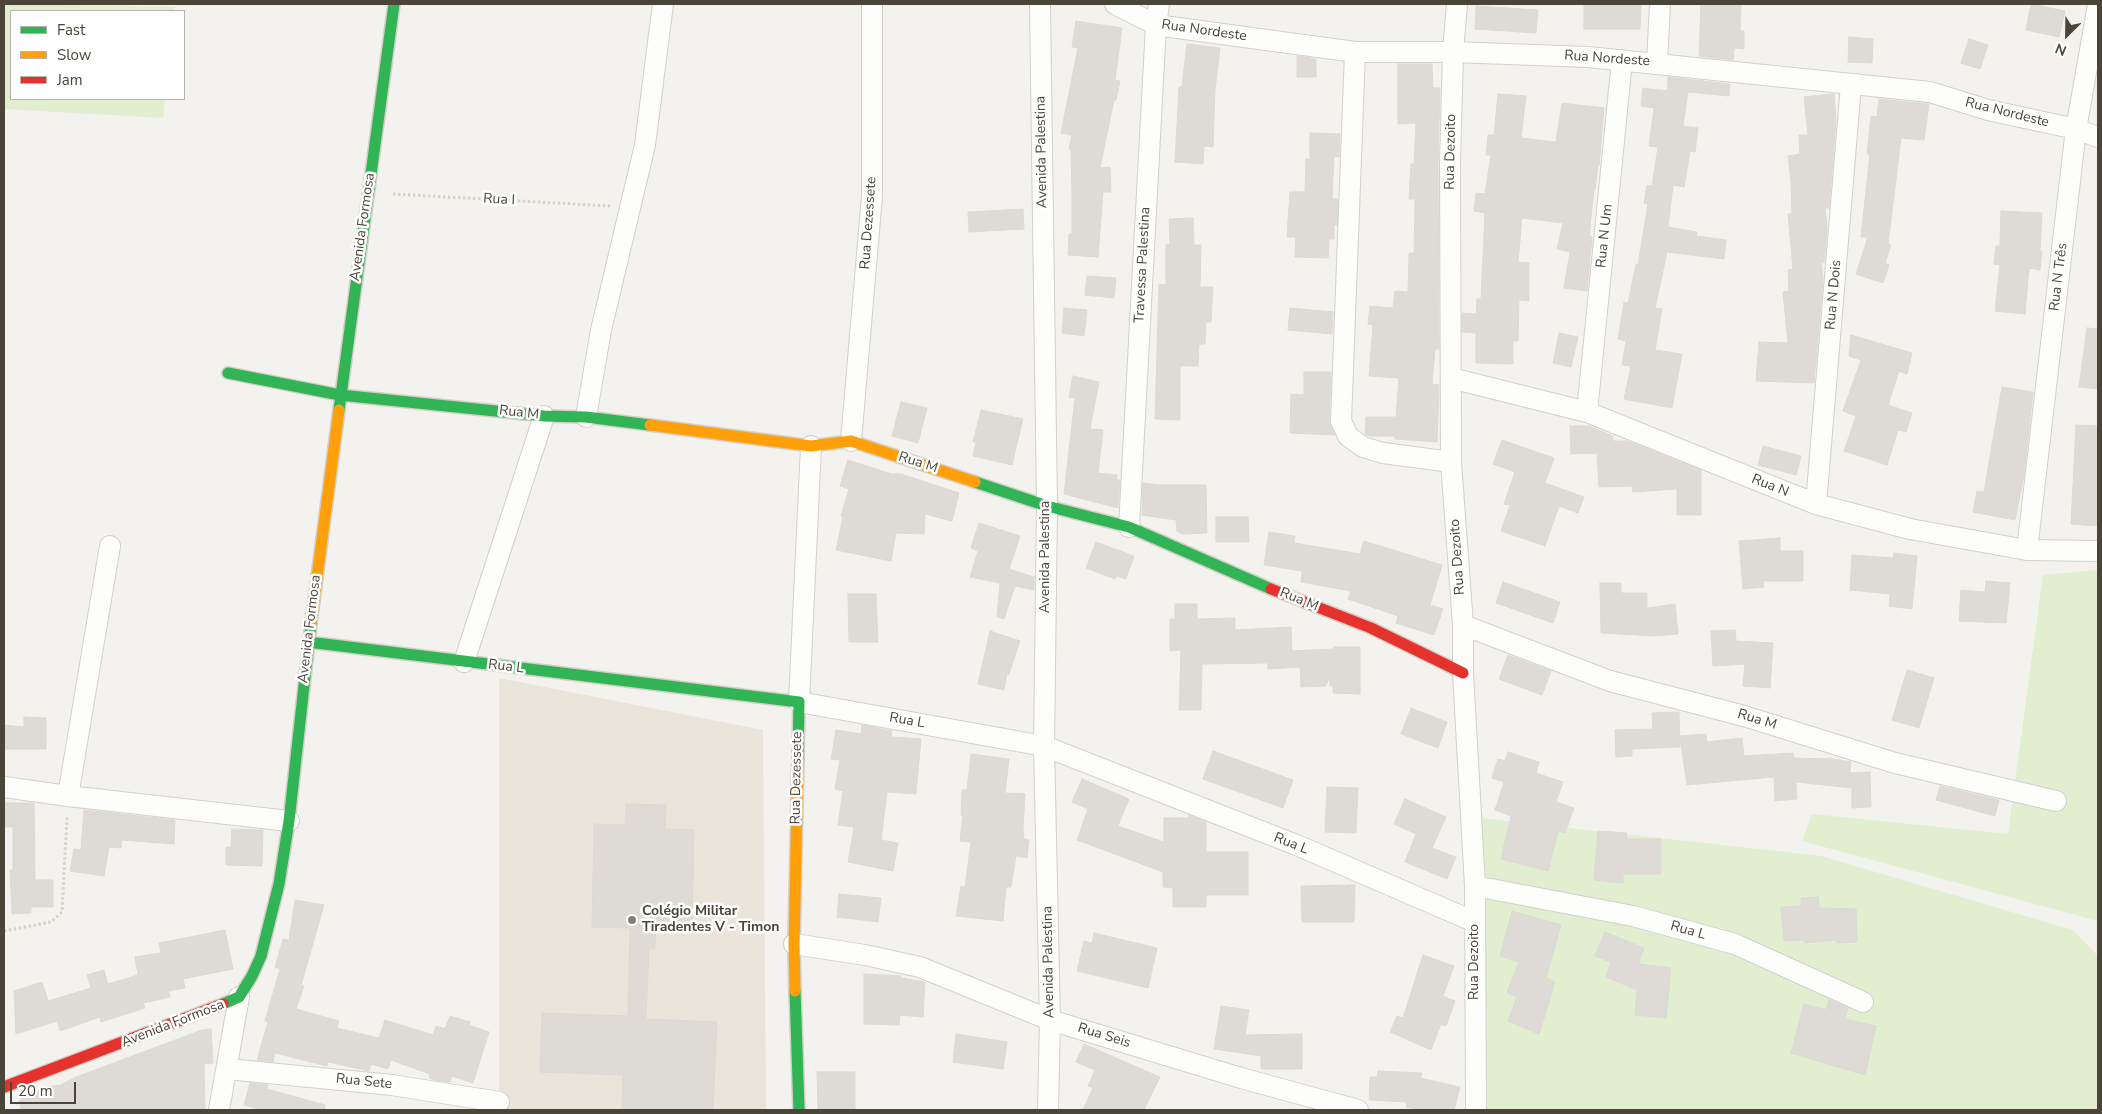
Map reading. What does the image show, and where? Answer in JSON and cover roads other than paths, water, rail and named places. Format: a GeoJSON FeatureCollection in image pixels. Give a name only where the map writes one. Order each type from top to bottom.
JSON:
{"type":"FeatureCollection","features":[{"type":"Feature","properties":{"kind":"street","name":"Avenida Formosa"},"geometry":{"type":"LineString","coordinates":[[4,1087],[210,1010],[239,997],[252,976],[261,956],[280,884],[289,821],[308,642],[394,4]]}},
{"type":"Feature","properties":{"kind":"street"},"geometry":{"type":"LineString","coordinates":[[586,417],[601,330],[645,145],[663,4]]}},
{"type":"Feature","properties":{"kind":"street","name":"Rua Dezessete"},"geometry":{"type":"LineString","coordinates":[[851,441],[872,196],[872,4]]}},
{"type":"Feature","properties":{"kind":"street","name":"Avenida Palestina"},"geometry":{"type":"LineString","coordinates":[[1040,4],[1047,506],[1044,746],[1050,1020],[1048,1110]]}},
{"type":"Feature","properties":{"kind":"street","name":"Rua Nordeste"},"geometry":{"type":"LineString","coordinates":[[1115,4],[1156,25],[1355,52],[1453,52],[1588,57],[1930,92],[1988,110],[2076,129],[2098,137]]}},
{"type":"Feature","properties":{"kind":"street","name":"Travessa Palestina"},"geometry":{"type":"LineString","coordinates":[[1129,527],[1156,25],[1159,4]]}},
{"type":"Feature","properties":{"kind":"street","name":"Rua Dezoito"},"geometry":{"type":"LineString","coordinates":[[1457,4],[1453,52],[1450,164],[1451,462],[1463,625],[1463,673],[1475,886],[1476,1110]]}},
{"type":"Feature","properties":{"kind":"street"},"geometry":{"type":"LineString","coordinates":[[1657,63],[1660,4]]}},
{"type":"Feature","properties":{"kind":"street","name":"Rua N Três"},"geometry":{"type":"LineString","coordinates":[[2027,550],[2076,129],[2098,5]]}},
{"type":"Feature","properties":{"kind":"street"},"geometry":{"type":"LineString","coordinates":[[1355,52],[1341,422],[1348,436],[1363,447],[1383,454],[1451,462]]}},
{"type":"Feature","properties":{"kind":"street","name":"Rua N Um"},"geometry":{"type":"LineString","coordinates":[[1587,412],[1622,60]]}},
{"type":"Feature","properties":{"kind":"street","name":"Rua N Dois"},"geometry":{"type":"LineString","coordinates":[[1816,504],[1851,85]]}},
{"type":"Feature","properties":{"kind":"street","name":"Rua M"},"geometry":{"type":"LineString","coordinates":[[228,373],[340,395],[544,416],[586,417],[811,446],[851,441],[1047,506],[1129,527],[1241,577],[1371,628],[1463,673]]}},
{"type":"Feature","properties":{"kind":"street","name":"Rua N"},"geometry":{"type":"LineString","coordinates":[[1451,378],[1587,412],[1816,504],[1910,529],[2027,550],[2098,551]]}},
{"type":"Feature","properties":{"kind":"street"},"geometry":{"type":"LineString","coordinates":[[464,662],[544,416]]}},
{"type":"Feature","properties":{"kind":"street","name":"Rua Dezessete"},"geometry":{"type":"LineString","coordinates":[[798,1110],[794,944],[799,702],[811,446]]}},
{"type":"Feature","properties":{"kind":"street"},"geometry":{"type":"LineString","coordinates":[[68,796],[110,546]]}},
{"type":"Feature","properties":{"kind":"street","name":"Rua M"},"geometry":{"type":"LineString","coordinates":[[1463,625],[1610,681],[1744,716],[1895,764],[2056,801]]}},
{"type":"Feature","properties":{"kind":"street","name":"Rua L"},"geometry":{"type":"LineString","coordinates":[[308,642],[799,702],[1044,746],[1298,846],[1475,922]]}},
{"type":"Feature","properties":{"kind":"street"},"geometry":{"type":"LineString","coordinates":[[4,786],[68,796],[289,821]]}},
{"type":"Feature","properties":{"kind":"street","name":"Rua L"},"geometry":{"type":"LineString","coordinates":[[1475,886],[1633,916],[1736,944],[1863,1002]]}},
{"type":"Feature","properties":{"kind":"street","name":"Rua Seis"},"geometry":{"type":"LineString","coordinates":[[794,944],[865,955],[920,968],[1050,1020],[1241,1078],[1358,1110]]}},
{"type":"Feature","properties":{"kind":"street"},"geometry":{"type":"LineString","coordinates":[[219,1110],[239,997]]}},
{"type":"Feature","properties":{"kind":"street","name":"Rua Sete"},"geometry":{"type":"LineString","coordinates":[[227,1069],[392,1085],[499,1102]]}},
{"type":"Feature","properties":{"kind":"place","name":"Colégio Militar Tiradentes V - Timon"},"geometry":{"type":"Point","coordinates":[632,920]}}]}
